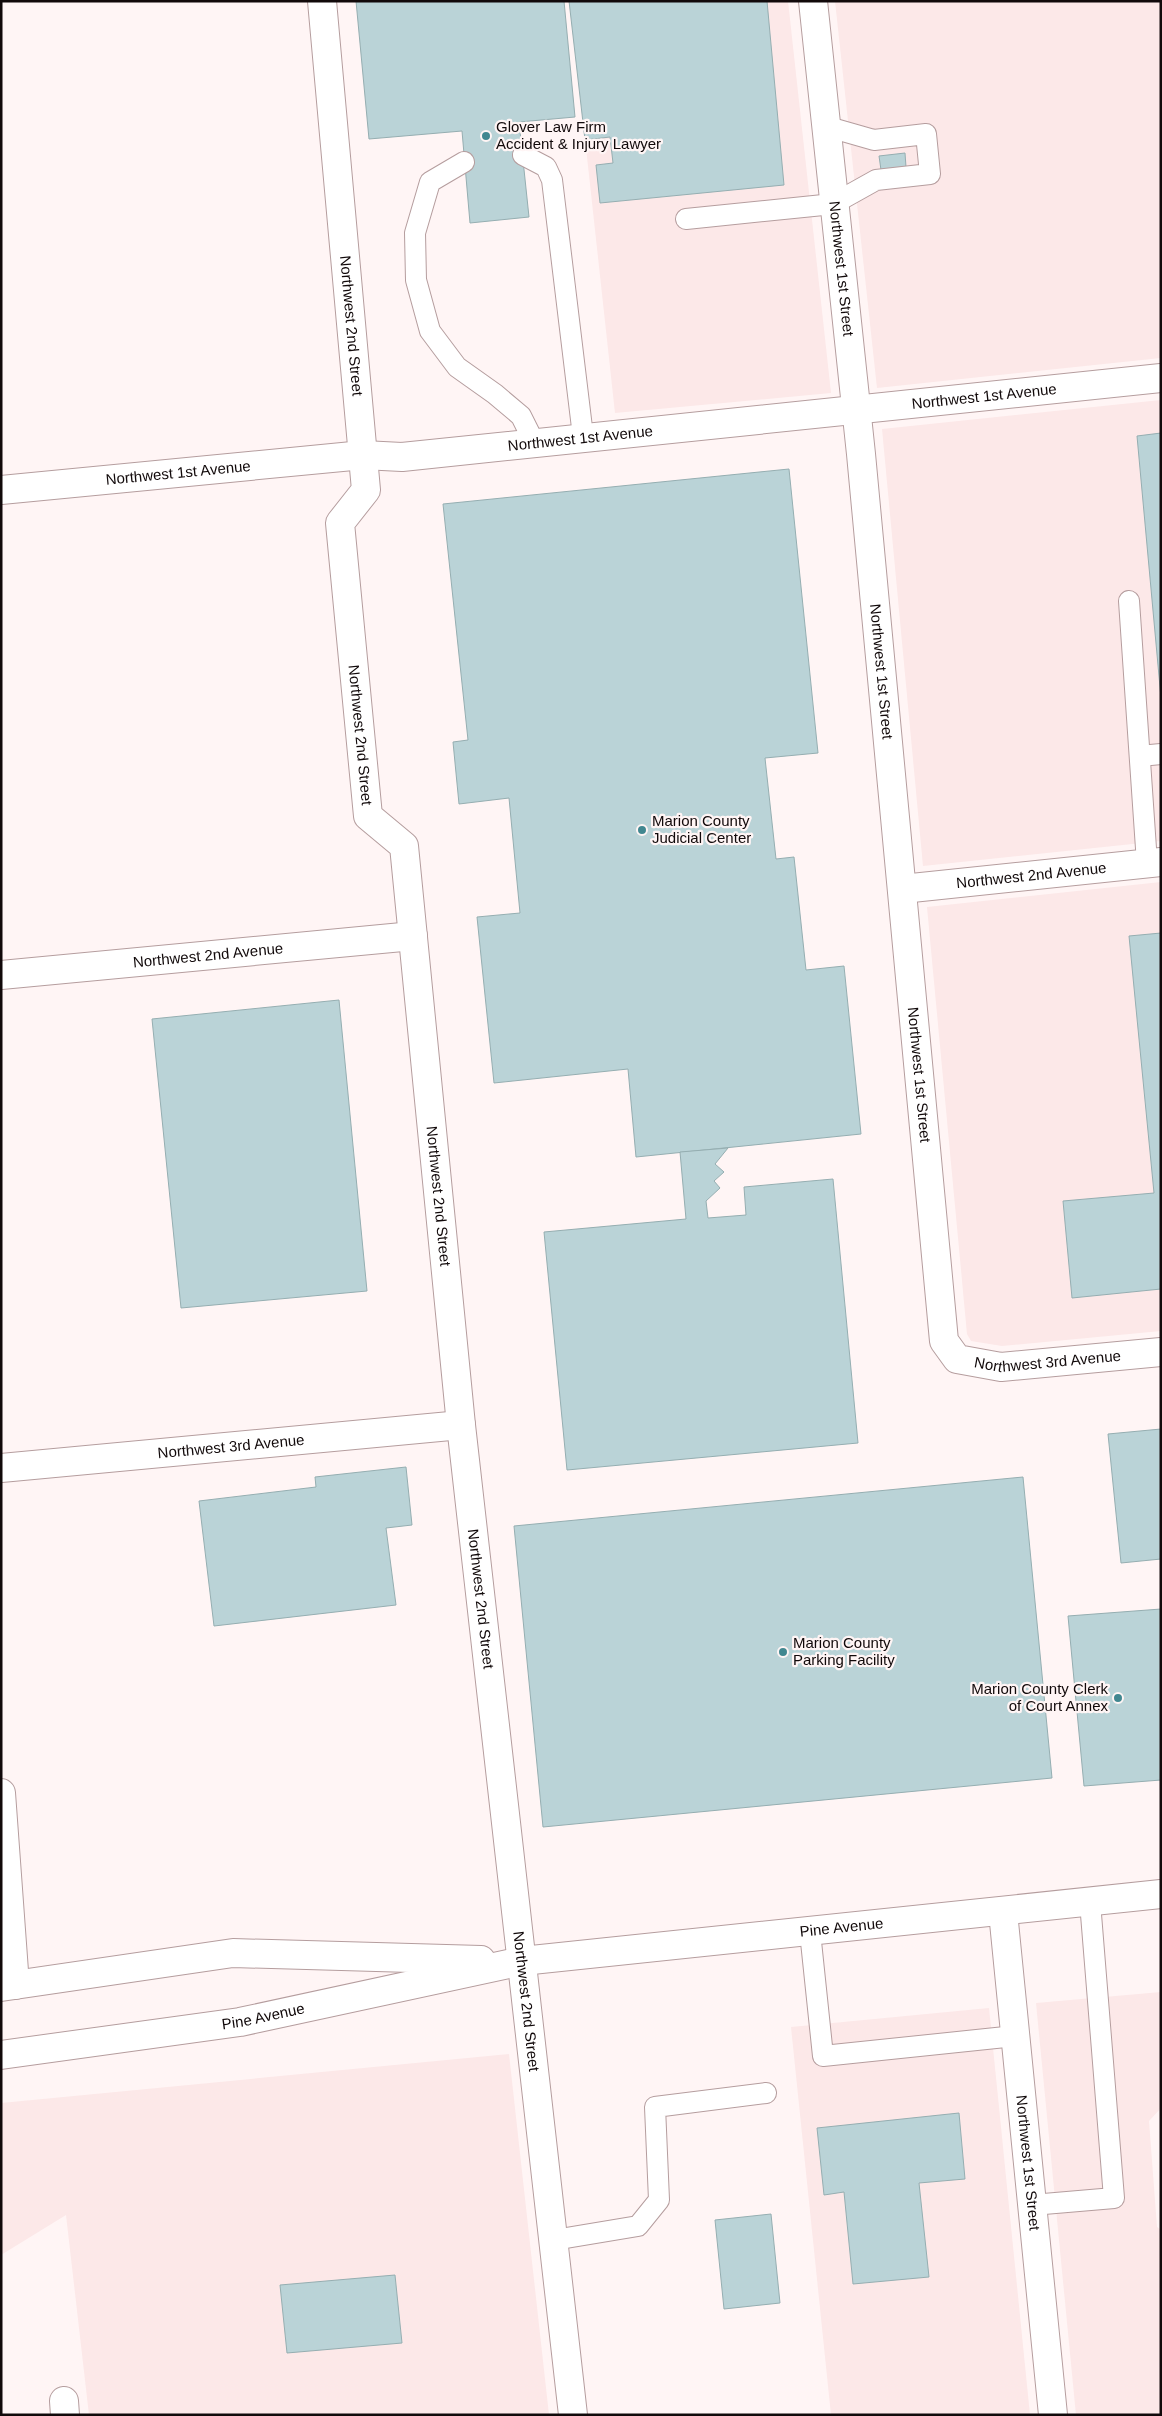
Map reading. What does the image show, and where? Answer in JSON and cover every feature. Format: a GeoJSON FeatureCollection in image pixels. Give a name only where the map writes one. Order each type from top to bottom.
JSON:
{"type":"FeatureCollection","features":[{"type":"Feature","properties":{"kind":"main road","name":"Northwest 2nd Street"},"geometry":{"type":"LineString","coordinates":[[322,1],[366,490],[340,523],[368,816],[404,846],[461,1425],[573,2415]]}},
{"type":"Feature","properties":{"kind":"main road","name":"Northwest 1st Street"},"geometry":{"type":"LineString","coordinates":[[813,1],[856,411],[944,1341]]}},
{"type":"Feature","properties":{"kind":"main road","name":"Northwest 1st Avenue"},"geometry":{"type":"LineString","coordinates":[[1,490],[363,455],[402,456],[583,436],[856,411],[1161,378]]}},
{"type":"Feature","properties":{"kind":"main road","name":"Northwest 2nd Avenue"},"geometry":{"type":"LineString","coordinates":[[902,889],[1154,863]]}},
{"type":"Feature","properties":{"kind":"main road","name":"Northwest 2nd Avenue"},"geometry":{"type":"LineString","coordinates":[[1,974],[413,936]]}},
{"type":"Feature","properties":{"kind":"main road","name":"Northwest 3rd Avenue"},"geometry":{"type":"LineString","coordinates":[[944,1341],[956,1359],[1000,1367],[1161,1352]]}},
{"type":"Feature","properties":{"kind":"main road","name":"Northwest 3rd Avenue"},"geometry":{"type":"LineString","coordinates":[[1,1468],[461,1425]]}},
{"type":"Feature","properties":{"kind":"main road"},"geometry":{"type":"LineString","coordinates":[[1,1793],[8,1986]]}},
{"type":"Feature","properties":{"kind":"main road","name":"Pine Avenue"},"geometry":{"type":"LineString","coordinates":[[1,2055],[240,2022],[522,1962],[1161,1894]]}},
{"type":"Feature","properties":{"kind":"main road","name":"Northwest 1st Street"},"geometry":{"type":"LineString","coordinates":[[1003,1912],[1053,2415]]}},
{"type":"Feature","properties":{"kind":"main road","name":"Pine Avenue"},"geometry":{"type":"LineString","coordinates":[[8,1986],[232,1953],[522,1962]]}},
{"type":"Feature","properties":{"kind":"lane"},"geometry":{"type":"LineString","coordinates":[[686,219],[833,204],[876,180],[930,174],[926,134],[874,140],[825,126]]}},
{"type":"Feature","properties":{"kind":"lane"},"geometry":{"type":"LineString","coordinates":[[523,155],[546,167],[552,180],[583,436]]}},
{"type":"Feature","properties":{"kind":"lane"},"geometry":{"type":"LineString","coordinates":[[464,162],[430,182],[415,233],[416,280],[430,331],[457,367],[495,394],[521,416],[534,442]]}},
{"type":"Feature","properties":{"kind":"lane"},"geometry":{"type":"LineString","coordinates":[[1129,601],[1140,756],[1154,863]]}},
{"type":"Feature","properties":{"kind":"lane"},"geometry":{"type":"LineString","coordinates":[[1140,756],[1161,754]]}},
{"type":"Feature","properties":{"kind":"lane"},"geometry":{"type":"LineString","coordinates":[[1032,2205],[1114,2198],[1090,1902]]}},
{"type":"Feature","properties":{"kind":"lane"},"geometry":{"type":"LineString","coordinates":[[810,1932],[823,2056],[1016,2036]]}},
{"type":"Feature","properties":{"kind":"lane"},"geometry":{"type":"LineString","coordinates":[[554,2240],[638,2226],[659,2200],[655,2107],[766,2093]]}},
{"type":"Feature","properties":{"kind":"shaded area"},"geometry":{"type":"Polygon","coordinates":[[[570,1],[788,1],[831,393],[615,413],[570,1]]]}},
{"type":"Feature","properties":{"kind":"shaded area"},"geometry":{"type":"Polygon","coordinates":[[[835,1],[1161,1],[1161,358],[877,388],[835,1]]]}},
{"type":"Feature","properties":{"kind":"shaded area"},"geometry":{"type":"Polygon","coordinates":[[[1161,400],[1161,841],[923,866],[882,429],[1161,400]]]}},
{"type":"Feature","properties":{"kind":"shaded area"},"geometry":{"type":"Polygon","coordinates":[[[1161,882],[1161,1331],[1002,1346],[971,1341],[967,1334],[927,907],[1161,882]]]}},
{"type":"Feature","properties":{"kind":"shaded area"},"geometry":{"type":"Polygon","coordinates":[[[1161,1992],[1161,2108],[1149,2121],[1157,2227],[1161,2230],[1161,2415],[1076,2415],[1036,2003],[1161,1992]]]}},
{"type":"Feature","properties":{"kind":"shaded area"},"geometry":{"type":"Polygon","coordinates":[[[989,2008],[1030,2415],[831,2415],[791,2027],[989,2008]]]}},
{"type":"Feature","properties":{"kind":"shaded area"},"geometry":{"type":"Polygon","coordinates":[[[509,2054],[549,2415],[89,2415],[66,2215],[1,2255],[1,2103],[509,2054]]]}},
{"type":"Feature","properties":{"kind":"building"},"geometry":{"type":"Polygon","coordinates":[[[356,1],[564,1],[575,117],[519,122],[529,217],[470,223],[462,131],[369,139],[356,1]]]}},
{"type":"Feature","properties":{"kind":"building"},"geometry":{"type":"Polygon","coordinates":[[[569,1],[767,1],[784,185],[600,203],[596,165],[613,163],[610,137],[585,140],[569,1]]]}},
{"type":"Feature","properties":{"kind":"building"},"geometry":{"type":"Polygon","coordinates":[[[905,153],[906,167],[881,170],[879,156],[905,153]]]}},
{"type":"Feature","properties":{"kind":"building"},"geometry":{"type":"Polygon","coordinates":[[[1161,433],[1161,698],[1137,436],[1161,433]]]}},
{"type":"Feature","properties":{"kind":"building","name":"Marion County Judicial Center"},"geometry":{"type":"Polygon","coordinates":[[[789,469],[818,753],[765,758],[776,859],[794,857],[806,970],[844,966],[861,1134],[636,1157],[628,1069],[494,1083],[477,917],[520,913],[509,798],[459,804],[453,742],[468,740],[443,504],[789,469]]]}},
{"type":"Feature","properties":{"kind":"building"},"geometry":{"type":"Polygon","coordinates":[[[1161,933],[1161,1289],[1072,1298],[1063,1201],[1154,1193],[1129,936],[1161,933]]]}},
{"type":"Feature","properties":{"kind":"building"},"geometry":{"type":"Polygon","coordinates":[[[339,1000],[367,1291],[181,1308],[152,1019],[339,1000]]]}},
{"type":"Feature","properties":{"kind":"building"},"geometry":{"type":"Polygon","coordinates":[[[728,1148],[715,1164],[724,1172],[714,1181],[720,1188],[706,1201],[708,1218],[746,1215],[744,1187],[833,1179],[858,1443],[567,1470],[544,1232],[686,1219],[680,1152],[728,1148]]]}},
{"type":"Feature","properties":{"kind":"building"},"geometry":{"type":"Polygon","coordinates":[[[1161,1429],[1161,1559],[1121,1563],[1108,1434],[1161,1429]]]}},
{"type":"Feature","properties":{"kind":"building"},"geometry":{"type":"Polygon","coordinates":[[[406,1467],[412,1525],[386,1528],[396,1605],[214,1626],[199,1501],[316,1487],[315,1477],[406,1467]]]}},
{"type":"Feature","properties":{"kind":"building","name":"Marion County Parking Facility"},"geometry":{"type":"Polygon","coordinates":[[[1023,1477],[1052,1778],[543,1827],[514,1526],[1023,1477]]]}},
{"type":"Feature","properties":{"kind":"building","name":"Marion County Clerk of Court Annex"},"geometry":{"type":"Polygon","coordinates":[[[1161,1609],[1161,1780],[1084,1786],[1068,1616],[1161,1609]]]}},
{"type":"Feature","properties":{"kind":"building"},"geometry":{"type":"Polygon","coordinates":[[[959,2113],[965,2179],[919,2183],[929,2277],[853,2284],[844,2192],[824,2195],[817,2128],[959,2113]]]}},
{"type":"Feature","properties":{"kind":"building"},"geometry":{"type":"Polygon","coordinates":[[[771,2214],[780,2303],[724,2309],[715,2220],[771,2214]]]}},
{"type":"Feature","properties":{"kind":"building"},"geometry":{"type":"Polygon","coordinates":[[[395,2275],[402,2343],[287,2353],[280,2285],[395,2275]]]}},
{"type":"Feature","properties":{"kind":"place","name":"Glover Law Firm Accident & Injury Lawyer"},"geometry":{"type":"Point","coordinates":[486,136]}},
{"type":"Feature","properties":{"kind":"place","name":"Marion County Judicial Center"},"geometry":{"type":"Point","coordinates":[642,830]}},
{"type":"Feature","properties":{"kind":"place","name":"Marion County Parking Facility"},"geometry":{"type":"Point","coordinates":[783,1652]}},
{"type":"Feature","properties":{"kind":"place","name":"Marion County Clerk of Court Annex"},"geometry":{"type":"Point","coordinates":[1118,1698]}}]}
